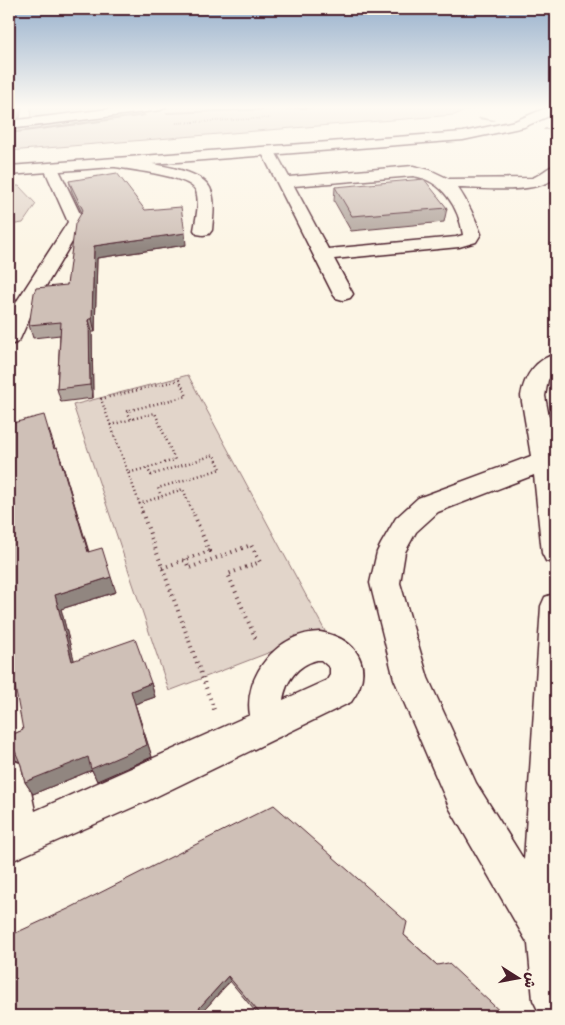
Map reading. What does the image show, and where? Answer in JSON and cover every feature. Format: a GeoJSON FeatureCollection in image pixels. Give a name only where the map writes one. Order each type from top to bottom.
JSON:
{"type":"FeatureCollection","features":[{"type":"Feature","properties":{"kind":"street"},"geometry":{"type":"LineString","coordinates":[[9,171],[232,154]]}},
{"type":"Feature","properties":{"kind":"street"},"geometry":{"type":"LineString","coordinates":[[269,154],[343,294]]}},
{"type":"Feature","properties":{"kind":"street"},"geometry":{"type":"LineString","coordinates":[[116,163],[198,182],[203,190],[203,230]]}},
{"type":"Feature","properties":{"kind":"street"},"geometry":{"type":"LineString","coordinates":[[9,339],[28,300],[76,222],[51,168]]}},
{"type":"Feature","properties":{"kind":"street"},"geometry":{"type":"LineString","coordinates":[[444,184],[532,183],[545,180],[556,169]]}},
{"type":"Feature","properties":{"kind":"street"},"geometry":{"type":"LineString","coordinates":[[284,182],[413,171],[432,173],[456,196],[467,214],[472,234],[470,238],[459,242],[323,255]]}},
{"type":"Feature","properties":{"kind":"street"},"geometry":{"type":"LineString","coordinates":[[556,361],[539,374],[534,385],[533,396],[550,477],[556,552]]}},
{"type":"Feature","properties":{"kind":"street"},"geometry":{"type":"LineString","coordinates":[[548,938],[463,796],[411,679],[385,584],[391,552],[406,525],[428,505],[550,477]]}},
{"type":"Feature","properties":{"kind":"street"},"geometry":{"type":"LineString","coordinates":[[556,606],[544,865],[544,900],[556,1000]]}},
{"type":"Feature","properties":{"kind":"street"},"geometry":{"type":"LineString","coordinates":[[9,777],[14,839],[269,724],[339,691],[346,680],[346,668],[341,657],[331,648],[319,645],[298,652],[281,664],[270,682],[265,703],[269,724]]}},
{"type":"Feature","properties":{"kind":"path"},"geometry":{"type":"LineString","coordinates":[[131,419],[128,411],[187,396],[179,380],[101,399],[227,743]]}},
{"type":"Feature","properties":{"kind":"path"},"geometry":{"type":"LineString","coordinates":[[110,425],[155,413],[175,460],[127,473]]}},
{"type":"Feature","properties":{"kind":"path"},"geometry":{"type":"LineString","coordinates":[[147,468],[151,475],[214,455],[221,469],[158,488],[161,496]]}},
{"type":"Feature","properties":{"kind":"path"},"geometry":{"type":"LineString","coordinates":[[139,504],[183,489],[209,550],[162,568]]}},
{"type":"Feature","properties":{"kind":"path"},"geometry":{"type":"LineString","coordinates":[[185,559],[189,568],[251,545],[260,562],[228,574],[274,676]]}},
{"type":"Feature","properties":{"kind":"shaded area"},"geometry":{"type":"Polygon","coordinates":[[[9,186],[19,186],[36,204],[23,223],[9,225],[9,186]]]}},
{"type":"Feature","properties":{"kind":"shaded area"},"geometry":{"type":"Polygon","coordinates":[[[188,375],[325,631],[169,691],[73,405],[188,375]]]}},
{"type":"Feature","properties":{"kind":"building"},"geometry":{"type":"Polygon","coordinates":[[[117,173],[145,210],[181,207],[185,233],[94,246],[92,319],[89,319],[90,385],[57,389],[61,322],[29,325],[34,293],[36,288],[67,285],[75,224],[83,210],[69,181],[117,173]]]}},
{"type":"Feature","properties":{"kind":"building"},"geometry":{"type":"Polygon","coordinates":[[[424,179],[447,208],[352,216],[335,187],[424,179]]]}},
{"type":"Feature","properties":{"kind":"building"},"geometry":{"type":"Polygon","coordinates":[[[44,415],[54,449],[57,448],[88,552],[102,548],[111,577],[55,595],[72,661],[135,639],[151,683],[131,691],[147,745],[91,769],[88,757],[25,782],[15,751],[9,749],[9,736],[23,730],[9,654],[9,424],[44,415]]]}},
{"type":"Feature","properties":{"kind":"building"},"geometry":{"type":"Polygon","coordinates":[[[274,805],[407,922],[404,935],[437,965],[448,963],[505,1016],[262,1016],[228,976],[192,1016],[9,1016],[9,936],[68,909],[274,805]]]}}]}
